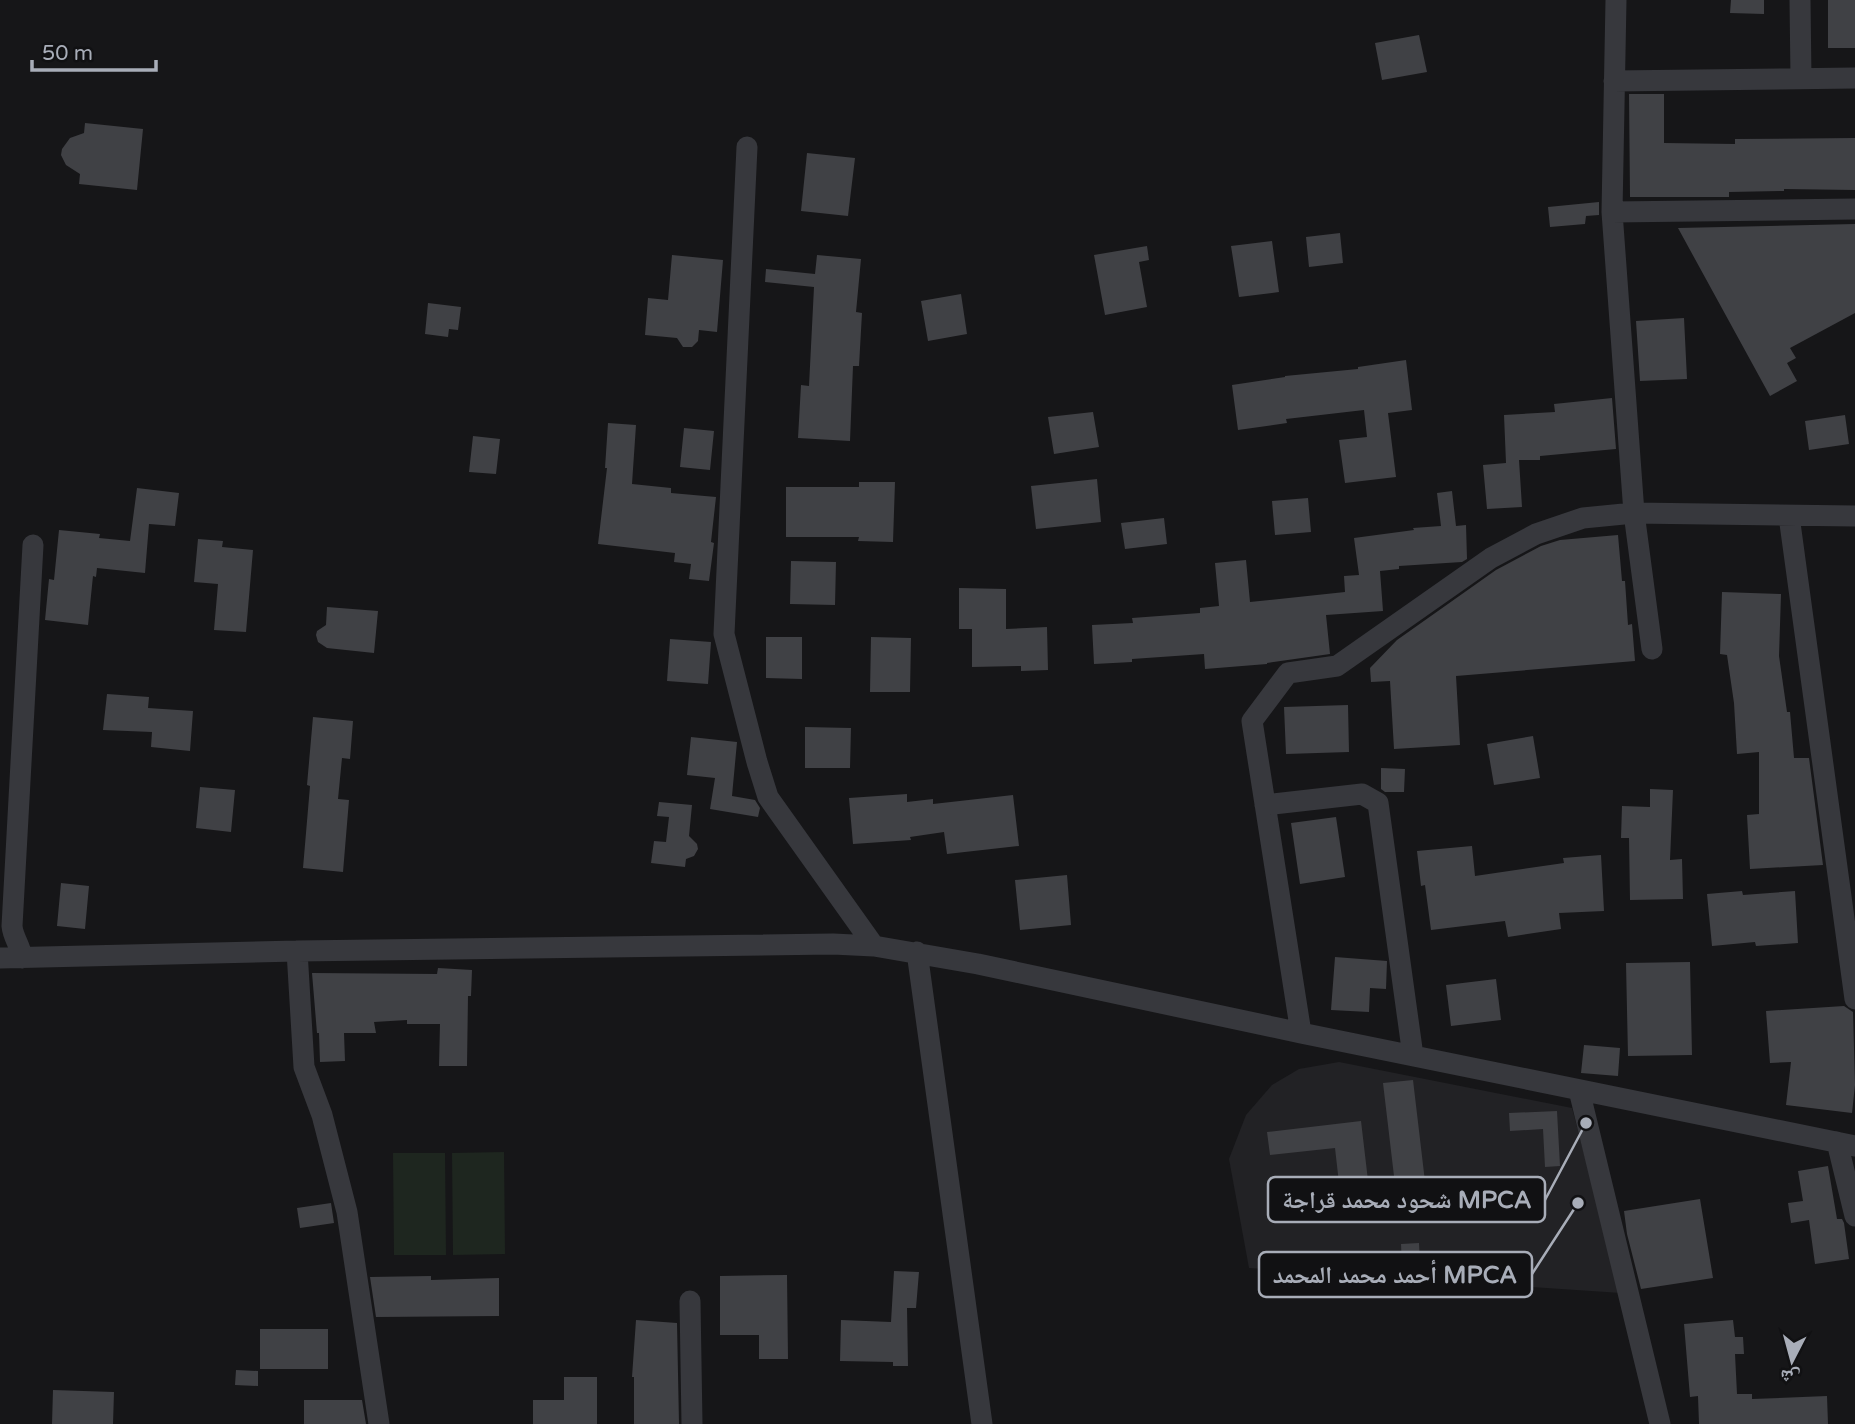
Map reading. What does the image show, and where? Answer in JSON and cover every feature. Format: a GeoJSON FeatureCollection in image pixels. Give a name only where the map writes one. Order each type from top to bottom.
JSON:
{"type":"FeatureCollection","features":[{"type":"Feature","properties":{"kind":"street"},"geometry":{"type":"LineString","coordinates":[[1616,0],[1612,212],[1634,513],[1652,649]]}},
{"type":"Feature","properties":{"kind":"street"},"geometry":{"type":"LineString","coordinates":[[1800,0],[1801,78]]}},
{"type":"Feature","properties":{"kind":"street"},"geometry":{"type":"LineString","coordinates":[[1614,82],[1855,78]]}},
{"type":"Feature","properties":{"kind":"street"},"geometry":{"type":"LineString","coordinates":[[747,147],[724,634],[768,797],[874,946]]}},
{"type":"Feature","properties":{"kind":"street"},"geometry":{"type":"LineString","coordinates":[[1612,212],[1855,209]]}},
{"type":"Feature","properties":{"kind":"street"},"geometry":{"type":"LineString","coordinates":[[1301,1033],[1252,721],[1288,673],[1337,666],[1491,558],[1536,534],[1583,518],[1634,513],[1855,516]]}},
{"type":"Feature","properties":{"kind":"street"},"geometry":{"type":"LineString","coordinates":[[1788,516],[1855,999]]}},
{"type":"Feature","properties":{"kind":"street"},"geometry":{"type":"LineString","coordinates":[[22,958],[12,926],[33,545]]}},
{"type":"Feature","properties":{"kind":"street"},"geometry":{"type":"LineString","coordinates":[[1265,805],[1362,794],[1378,803],[1413,1056]]}},
{"type":"Feature","properties":{"kind":"street"},"geometry":{"type":"LineString","coordinates":[[0,958],[297,951],[833,944],[874,946],[978,964],[1846,1144],[1855,1216]]}},
{"type":"Feature","properties":{"kind":"street"},"geometry":{"type":"LineString","coordinates":[[297,951],[304,1067],[322,1115],[346,1212],[379,1424]]}},
{"type":"Feature","properties":{"kind":"street"},"geometry":{"type":"LineString","coordinates":[[917,953],[982,1424]]}},
{"type":"Feature","properties":{"kind":"street"},"geometry":{"type":"LineString","coordinates":[[1580,1090],[1660,1424]]}},
{"type":"Feature","properties":{"kind":"street"},"geometry":{"type":"LineString","coordinates":[[690,1301],[692,1424]]}},
{"type":"Feature","properties":{"kind":"shaded area"},"geometry":{"type":"Polygon","coordinates":[[[1339,1062],[1572,1108],[1621,1293],[1249,1268],[1229,1159],[1246,1115],[1272,1085],[1299,1069],[1339,1062]]]}},
{"type":"Feature","properties":{"kind":"shaded area"},"geometry":{"type":"Polygon","coordinates":[[[504,1152],[505,1254],[453,1255],[452,1153],[504,1152]]]}},
{"type":"Feature","properties":{"kind":"shaded area"},"geometry":{"type":"Polygon","coordinates":[[[393,1153],[445,1153],[446,1255],[394,1255],[393,1153]]]}},
{"type":"Feature","properties":{"kind":"building"},"geometry":{"type":"Polygon","coordinates":[[[1731,0],[1764,0],[1764,14],[1730,13],[1731,0]]]}},
{"type":"Feature","properties":{"kind":"building"},"geometry":{"type":"Polygon","coordinates":[[[1828,0],[1855,0],[1855,48],[1828,48],[1828,0]]]}},
{"type":"Feature","properties":{"kind":"building"},"geometry":{"type":"Polygon","coordinates":[[[1419,35],[1427,72],[1382,80],[1375,43],[1419,35]]]}},
{"type":"Feature","properties":{"kind":"building"},"geometry":{"type":"Polygon","coordinates":[[[1629,94],[1664,94],[1664,143],[1735,144],[1735,139],[1855,138],[1855,190],[1784,189],[1729,192],[1729,197],[1630,197],[1629,94]]]}},
{"type":"Feature","properties":{"kind":"building"},"geometry":{"type":"Polygon","coordinates":[[[85,123],[143,129],[137,190],[79,184],[80,174],[66,165],[61,155],[70,138],[84,133],[85,123]]]}},
{"type":"Feature","properties":{"kind":"building"},"geometry":{"type":"Polygon","coordinates":[[[807,153],[855,158],[848,216],[801,211],[807,153]]]}},
{"type":"Feature","properties":{"kind":"building"},"geometry":{"type":"Polygon","coordinates":[[[1599,202],[1599,215],[1586,216],[1585,224],[1550,227],[1548,207],[1599,202]]]}},
{"type":"Feature","properties":{"kind":"building"},"geometry":{"type":"Polygon","coordinates":[[[1855,224],[1855,313],[1790,348],[1796,358],[1787,363],[1797,381],[1770,396],[1678,228],[1855,224]]]}},
{"type":"Feature","properties":{"kind":"building"},"geometry":{"type":"Polygon","coordinates":[[[1340,233],[1343,263],[1309,267],[1306,237],[1340,233]]]}},
{"type":"Feature","properties":{"kind":"building"},"geometry":{"type":"Polygon","coordinates":[[[1272,241],[1279,292],[1239,297],[1231,246],[1272,241]]]}},
{"type":"Feature","properties":{"kind":"building"},"geometry":{"type":"Polygon","coordinates":[[[1147,246],[1149,260],[1139,262],[1147,307],[1105,315],[1094,255],[1147,246]]]}},
{"type":"Feature","properties":{"kind":"building"},"geometry":{"type":"Polygon","coordinates":[[[672,255],[723,260],[717,332],[699,330],[698,341],[692,347],[683,347],[677,338],[645,335],[648,298],[668,300],[672,255]]]}},
{"type":"Feature","properties":{"kind":"building"},"geometry":{"type":"Polygon","coordinates":[[[817,255],[861,259],[856,312],[862,313],[859,366],[853,366],[850,441],[798,438],[801,385],[809,386],[814,287],[765,282],[766,269],[815,274],[817,255]]]}},
{"type":"Feature","properties":{"kind":"building"},"geometry":{"type":"Polygon","coordinates":[[[961,294],[967,334],[928,341],[921,301],[961,294]]]}},
{"type":"Feature","properties":{"kind":"building"},"geometry":{"type":"Polygon","coordinates":[[[428,303],[461,307],[458,330],[449,329],[448,337],[425,334],[428,303]]]}},
{"type":"Feature","properties":{"kind":"building"},"geometry":{"type":"Polygon","coordinates":[[[1684,318],[1687,379],[1640,381],[1636,321],[1684,318]]]}},
{"type":"Feature","properties":{"kind":"building"},"geometry":{"type":"Polygon","coordinates":[[[1406,360],[1412,410],[1388,413],[1396,477],[1345,483],[1339,440],[1367,437],[1364,410],[1286,419],[1287,423],[1238,430],[1232,385],[1406,360]]]}},
{"type":"Feature","properties":{"kind":"building"},"geometry":{"type":"Polygon","coordinates":[[[1612,398],[1616,449],[1540,456],[1540,460],[1519,460],[1522,507],[1487,509],[1483,465],[1506,463],[1504,415],[1555,412],[1554,404],[1612,398]]]}},
{"type":"Feature","properties":{"kind":"building"},"geometry":{"type":"Polygon","coordinates":[[[1093,412],[1099,447],[1054,454],[1048,417],[1093,412]]]}},
{"type":"Feature","properties":{"kind":"building"},"geometry":{"type":"Polygon","coordinates":[[[1845,415],[1849,444],[1809,450],[1805,421],[1845,415]]]}},
{"type":"Feature","properties":{"kind":"building"},"geometry":{"type":"Polygon","coordinates":[[[608,423],[636,425],[632,484],[671,488],[671,493],[716,497],[709,581],[689,579],[691,564],[674,562],[675,553],[598,544],[607,468],[608,423]]]}},
{"type":"Feature","properties":{"kind":"building"},"geometry":{"type":"Polygon","coordinates":[[[684,428],[714,431],[710,470],[680,467],[684,428]]]}},
{"type":"Feature","properties":{"kind":"building"},"geometry":{"type":"Polygon","coordinates":[[[473,436],[500,439],[496,474],[469,472],[473,436]]]}},
{"type":"Feature","properties":{"kind":"building"},"geometry":{"type":"Polygon","coordinates":[[[1097,479],[1101,522],[1036,529],[1031,486],[1097,479]]]}},
{"type":"Feature","properties":{"kind":"building"},"geometry":{"type":"Polygon","coordinates":[[[859,482],[895,482],[893,542],[858,541],[859,537],[786,537],[786,487],[859,487],[859,482]]]}},
{"type":"Feature","properties":{"kind":"building"},"geometry":{"type":"Polygon","coordinates":[[[137,488],[179,493],[175,526],[149,524],[145,573],[97,568],[96,577],[93,576],[88,625],[45,620],[49,579],[54,580],[59,530],[100,534],[99,538],[130,541],[137,488]]]}},
{"type":"Feature","properties":{"kind":"building"},"geometry":{"type":"Polygon","coordinates":[[[1452,491],[1456,526],[1466,525],[1467,559],[1462,562],[1399,566],[1399,569],[1380,571],[1383,611],[1326,615],[1330,654],[1267,664],[1205,669],[1204,654],[1094,664],[1092,625],[1133,623],[1132,618],[1200,613],[1200,608],[1219,606],[1215,563],[1246,560],[1250,602],[1345,592],[1344,576],[1359,575],[1354,538],[1441,526],[1437,493],[1452,491]]]}},
{"type":"Feature","properties":{"kind":"building"},"geometry":{"type":"Polygon","coordinates":[[[1308,498],[1311,532],[1275,535],[1272,501],[1308,498]]]}},
{"type":"Feature","properties":{"kind":"building"},"geometry":{"type":"Polygon","coordinates":[[[1164,518],[1167,544],[1125,549],[1121,523],[1164,518]]]}},
{"type":"Feature","properties":{"kind":"building"},"geometry":{"type":"Polygon","coordinates":[[[1618,535],[1622,581],[1625,581],[1628,625],[1632,624],[1635,661],[1456,676],[1460,745],[1394,749],[1390,681],[1371,682],[1370,668],[1397,640],[1496,570],[1541,546],[1560,540],[1618,535]]]}},
{"type":"Feature","properties":{"kind":"building"},"geometry":{"type":"Polygon","coordinates":[[[198,539],[223,541],[222,547],[253,550],[246,632],[214,630],[218,584],[194,582],[198,539]]]}},
{"type":"Feature","properties":{"kind":"building"},"geometry":{"type":"Polygon","coordinates":[[[791,561],[836,562],[835,605],[790,604],[791,561]]]}},
{"type":"Feature","properties":{"kind":"building"},"geometry":{"type":"Polygon","coordinates":[[[959,588],[1006,589],[1006,629],[1047,627],[1048,670],[1021,671],[1021,666],[972,667],[972,629],[959,629],[959,588]]]}},
{"type":"Feature","properties":{"kind":"building"},"geometry":{"type":"Polygon","coordinates":[[[1722,592],[1781,594],[1779,656],[1787,712],[1790,712],[1794,758],[1809,758],[1823,865],[1750,869],[1747,815],[1759,814],[1759,752],[1737,754],[1734,703],[1727,655],[1720,654],[1722,592]]]}},
{"type":"Feature","properties":{"kind":"building"},"geometry":{"type":"Polygon","coordinates":[[[327,607],[378,611],[374,653],[327,648],[318,642],[317,631],[326,625],[327,607]]]}},
{"type":"Feature","properties":{"kind":"building"},"geometry":{"type":"Polygon","coordinates":[[[766,637],[802,637],[802,679],[766,678],[766,637]]]}},
{"type":"Feature","properties":{"kind":"building"},"geometry":{"type":"Polygon","coordinates":[[[871,637],[911,638],[910,692],[870,692],[871,637]]]}},
{"type":"Feature","properties":{"kind":"building"},"geometry":{"type":"Polygon","coordinates":[[[670,639],[711,642],[708,684],[667,681],[670,639]]]}},
{"type":"Feature","properties":{"kind":"building"},"geometry":{"type":"Polygon","coordinates":[[[107,694],[149,697],[148,708],[193,711],[190,751],[151,747],[152,732],[103,730],[107,694]]]}},
{"type":"Feature","properties":{"kind":"building"},"geometry":{"type":"Polygon","coordinates":[[[1348,705],[1349,752],[1286,754],[1284,707],[1348,705]]]}},
{"type":"Feature","properties":{"kind":"building"},"geometry":{"type":"Polygon","coordinates":[[[313,717],[353,721],[350,759],[342,758],[338,799],[349,800],[343,872],[303,868],[313,717]]]}},
{"type":"Feature","properties":{"kind":"building"},"geometry":{"type":"Polygon","coordinates":[[[805,727],[851,728],[850,768],[805,768],[805,727]]]}},
{"type":"Feature","properties":{"kind":"building"},"geometry":{"type":"Polygon","coordinates":[[[1533,736],[1540,778],[1494,785],[1487,744],[1533,736]]]}},
{"type":"Feature","properties":{"kind":"building"},"geometry":{"type":"Polygon","coordinates":[[[691,737],[737,742],[732,796],[755,800],[760,808],[758,817],[710,809],[715,778],[687,775],[691,737]]]}},
{"type":"Feature","properties":{"kind":"building"},"geometry":{"type":"Polygon","coordinates":[[[1381,768],[1405,769],[1404,792],[1385,792],[1381,789],[1381,768]]]}},
{"type":"Feature","properties":{"kind":"building"},"geometry":{"type":"Polygon","coordinates":[[[200,787],[235,790],[231,832],[196,828],[200,787]]]}},
{"type":"Feature","properties":{"kind":"building"},"geometry":{"type":"Polygon","coordinates":[[[1650,789],[1673,790],[1670,860],[1682,859],[1683,899],[1630,900],[1629,838],[1621,838],[1622,806],[1650,807],[1650,789]]]}},
{"type":"Feature","properties":{"kind":"building"},"geometry":{"type":"Polygon","coordinates":[[[907,794],[907,802],[933,799],[933,804],[1013,795],[1019,846],[947,854],[944,832],[910,837],[911,840],[853,844],[849,798],[907,794]]]}},
{"type":"Feature","properties":{"kind":"building"},"geometry":{"type":"Polygon","coordinates":[[[659,802],[692,805],[689,836],[698,849],[694,856],[686,859],[685,867],[651,863],[654,841],[666,842],[669,817],[657,816],[659,802]]]}},
{"type":"Feature","properties":{"kind":"building"},"geometry":{"type":"Polygon","coordinates":[[[1336,817],[1345,877],[1300,884],[1291,823],[1336,817]]]}},
{"type":"Feature","properties":{"kind":"building"},"geometry":{"type":"Polygon","coordinates":[[[1472,846],[1475,876],[1564,863],[1563,858],[1601,855],[1604,911],[1559,913],[1561,929],[1508,937],[1505,921],[1431,930],[1425,885],[1421,886],[1417,851],[1472,846]]]}},
{"type":"Feature","properties":{"kind":"building"},"geometry":{"type":"Polygon","coordinates":[[[1067,875],[1071,925],[1020,930],[1015,880],[1067,875]]]}},
{"type":"Feature","properties":{"kind":"building"},"geometry":{"type":"Polygon","coordinates":[[[61,883],[89,886],[85,929],[57,926],[61,883]]]}},
{"type":"Feature","properties":{"kind":"building"},"geometry":{"type":"Polygon","coordinates":[[[1742,891],[1743,895],[1795,891],[1798,943],[1756,946],[1755,942],[1712,946],[1707,894],[1742,891]]]}},
{"type":"Feature","properties":{"kind":"building"},"geometry":{"type":"Polygon","coordinates":[[[1335,957],[1387,961],[1386,989],[1370,988],[1369,1012],[1331,1010],[1335,957]]]}},
{"type":"Feature","properties":{"kind":"building"},"geometry":{"type":"Polygon","coordinates":[[[1690,962],[1692,1055],[1628,1056],[1626,963],[1690,962]]]}},
{"type":"Feature","properties":{"kind":"building"},"geometry":{"type":"Polygon","coordinates":[[[438,968],[472,970],[471,996],[468,996],[467,1066],[439,1066],[440,1024],[407,1024],[407,1020],[374,1022],[376,1033],[344,1033],[345,1061],[320,1062],[312,973],[437,974],[438,968]]]}},
{"type":"Feature","properties":{"kind":"building"},"geometry":{"type":"Polygon","coordinates":[[[1496,979],[1501,1020],[1451,1026],[1446,985],[1496,979]]]}},
{"type":"Feature","properties":{"kind":"building"},"geometry":{"type":"Polygon","coordinates":[[[1844,1006],[1853,1012],[1855,1085],[1852,1113],[1786,1105],[1791,1062],[1770,1063],[1766,1011],[1844,1006]]]}},
{"type":"Feature","properties":{"kind":"building"},"geometry":{"type":"Polygon","coordinates":[[[1584,1045],[1620,1048],[1618,1076],[1581,1073],[1584,1045]]]}},
{"type":"Feature","properties":{"kind":"building"},"geometry":{"type":"Polygon","coordinates":[[[1413,1080],[1426,1190],[1396,1193],[1383,1083],[1413,1080]]]}},
{"type":"Feature","properties":{"kind":"building"},"geometry":{"type":"Polygon","coordinates":[[[1557,1111],[1560,1166],[1545,1167],[1543,1129],[1510,1131],[1509,1113],[1557,1111]]]}},
{"type":"Feature","properties":{"kind":"building"},"geometry":{"type":"Polygon","coordinates":[[[1361,1121],[1369,1189],[1340,1192],[1335,1148],[1270,1155],[1267,1132],[1361,1121]]]}},
{"type":"Feature","properties":{"kind":"building"},"geometry":{"type":"Polygon","coordinates":[[[1828,1166],[1837,1219],[1842,1219],[1844,1223],[1849,1259],[1815,1264],[1809,1220],[1791,1223],[1788,1203],[1803,1201],[1798,1171],[1828,1166]]]}},
{"type":"Feature","properties":{"kind":"building"},"geometry":{"type":"Polygon","coordinates":[[[1700,1199],[1713,1278],[1641,1289],[1624,1211],[1700,1199]]]}},
{"type":"Feature","properties":{"kind":"building"},"geometry":{"type":"Polygon","coordinates":[[[331,1203],[334,1223],[300,1228],[297,1208],[331,1203]]]}},
{"type":"Feature","properties":{"kind":"building"},"geometry":{"type":"Polygon","coordinates":[[[1419,1243],[1420,1265],[1402,1266],[1401,1244],[1419,1243]]]}},
{"type":"Feature","properties":{"kind":"building"},"geometry":{"type":"Polygon","coordinates":[[[894,1271],[919,1272],[916,1308],[907,1308],[908,1366],[893,1366],[893,1362],[840,1361],[841,1320],[891,1322],[894,1271]]]}},
{"type":"Feature","properties":{"kind":"building"},"geometry":{"type":"Polygon","coordinates":[[[787,1275],[788,1359],[759,1359],[759,1335],[720,1335],[720,1276],[787,1275]]]}},
{"type":"Feature","properties":{"kind":"building"},"geometry":{"type":"Polygon","coordinates":[[[431,1276],[431,1280],[499,1278],[499,1316],[376,1317],[370,1277],[431,1276]]]}},
{"type":"Feature","properties":{"kind":"building"},"geometry":{"type":"Polygon","coordinates":[[[636,1320],[677,1323],[679,1424],[634,1424],[632,1377],[636,1320]]]}},
{"type":"Feature","properties":{"kind":"building"},"geometry":{"type":"Polygon","coordinates":[[[1733,1320],[1735,1337],[1743,1337],[1744,1354],[1735,1354],[1737,1394],[1752,1394],[1752,1399],[1827,1396],[1828,1424],[1699,1424],[1698,1396],[1690,1397],[1684,1324],[1733,1320]]]}},
{"type":"Feature","properties":{"kind":"building"},"geometry":{"type":"Polygon","coordinates":[[[260,1329],[328,1329],[328,1369],[260,1369],[260,1329]]]}},
{"type":"Feature","properties":{"kind":"building"},"geometry":{"type":"Polygon","coordinates":[[[236,1370],[258,1371],[258,1386],[235,1385],[236,1370]]]}},
{"type":"Feature","properties":{"kind":"building"},"geometry":{"type":"Polygon","coordinates":[[[564,1377],[597,1377],[597,1424],[533,1424],[533,1400],[564,1400],[564,1377]]]}},
{"type":"Feature","properties":{"kind":"building"},"geometry":{"type":"Polygon","coordinates":[[[53,1390],[114,1392],[113,1424],[52,1424],[53,1390]]]}},
{"type":"Feature","properties":{"kind":"building"},"geometry":{"type":"Polygon","coordinates":[[[304,1400],[362,1400],[366,1424],[304,1424],[304,1400]]]}},
{"type":"Feature","properties":{"kind":"place","name":"شحود محمد قراجة MPCA"},"geometry":{"type":"Point","coordinates":[1586,1123]}},
{"type":"Feature","properties":{"kind":"place","name":"أحمد محمد المحمد MPCA"},"geometry":{"type":"Point","coordinates":[1578,1203]}}]}
